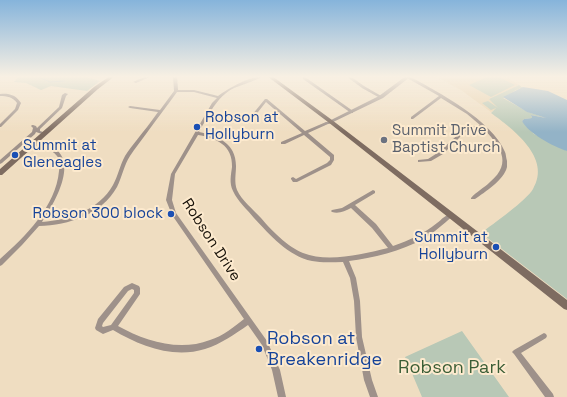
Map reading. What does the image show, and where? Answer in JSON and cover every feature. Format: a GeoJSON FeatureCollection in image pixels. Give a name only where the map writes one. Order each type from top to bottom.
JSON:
{"type":"FeatureCollection","features":[{"type":"Feature","properties":{"kind":"main road"},"geometry":{"type":"LineString","coordinates":[[0,173],[89,95]]}},
{"type":"Feature","properties":{"kind":"main road"},"geometry":{"type":"LineString","coordinates":[[293,95],[567,306]]}},
{"type":"Feature","properties":{"kind":"main road"},"geometry":{"type":"LineString","coordinates":[[449,216],[567,311]]}},
{"type":"Feature","properties":{"kind":"street"},"geometry":{"type":"LineString","coordinates":[[0,95],[11,96],[15,98],[19,104],[18,109],[0,126]]}},
{"type":"Feature","properties":{"kind":"street"},"geometry":{"type":"LineString","coordinates":[[45,134],[38,132],[38,130],[61,107],[65,95]]}},
{"type":"Feature","properties":{"kind":"street"},"geometry":{"type":"LineString","coordinates":[[37,224],[60,222],[72,219],[99,205],[116,185],[123,162],[128,154],[173,95]]}},
{"type":"Feature","properties":{"kind":"street"},"geometry":{"type":"LineString","coordinates":[[209,95],[219,97]]}},
{"type":"Feature","properties":{"kind":"street","name":"Robson Drive"},"geometry":{"type":"LineString","coordinates":[[223,95],[219,97],[173,174],[170,200],[174,214],[265,343],[276,370],[282,397]]}},
{"type":"Feature","properties":{"kind":"street"},"geometry":{"type":"LineString","coordinates":[[327,95],[352,112]]}},
{"type":"Feature","properties":{"kind":"street"},"geometry":{"type":"LineString","coordinates":[[377,95],[381,97]]}},
{"type":"Feature","properties":{"kind":"street"},"geometry":{"type":"LineString","coordinates":[[283,143],[352,112],[384,95]]}},
{"type":"Feature","properties":{"kind":"street"},"geometry":{"type":"LineString","coordinates":[[412,118],[441,96],[465,110],[497,141],[504,154],[505,167],[499,177],[473,198]]}},
{"type":"Feature","properties":{"kind":"street"},"geometry":{"type":"LineString","coordinates":[[254,116],[266,100],[332,156],[332,160],[329,164],[295,181],[293,179]]}},
{"type":"Feature","properties":{"kind":"street"},"geometry":{"type":"LineString","coordinates":[[130,107],[161,111]]}},
{"type":"Feature","properties":{"kind":"street"},"geometry":{"type":"LineString","coordinates":[[0,162],[34,133],[35,127],[33,126]]}},
{"type":"Feature","properties":{"kind":"street"},"geometry":{"type":"LineString","coordinates":[[420,161],[430,160],[441,153],[465,130],[482,126]]}},
{"type":"Feature","properties":{"kind":"street"},"geometry":{"type":"LineString","coordinates":[[197,133],[208,134],[219,139],[230,147],[234,159],[232,185],[238,196],[282,242],[301,256],[327,261],[345,259],[392,249],[417,239],[449,216]]}},
{"type":"Feature","properties":{"kind":"street"},"geometry":{"type":"LineString","coordinates":[[0,263],[37,224],[54,195],[62,172],[61,160],[57,152],[46,146],[34,144]]}},
{"type":"Feature","properties":{"kind":"street"},"geometry":{"type":"LineString","coordinates":[[334,211],[343,210],[373,192]]}},
{"type":"Feature","properties":{"kind":"street"},"geometry":{"type":"LineString","coordinates":[[351,205],[374,226],[392,249]]}},
{"type":"Feature","properties":{"kind":"street"},"geometry":{"type":"LineString","coordinates":[[345,259],[353,278],[357,302],[359,337],[368,380],[374,397]]}},
{"type":"Feature","properties":{"kind":"street"},"geometry":{"type":"LineString","coordinates":[[132,286],[137,288],[137,294],[113,327],[104,331],[98,328],[100,321],[126,289],[132,286]]}},
{"type":"Feature","properties":{"kind":"street"},"geometry":{"type":"LineString","coordinates":[[113,327],[122,333],[148,343],[165,347],[187,349],[203,346],[218,340],[249,320]]}},
{"type":"Feature","properties":{"kind":"street"},"geometry":{"type":"LineString","coordinates":[[544,336],[516,352],[550,397]]}},
{"type":"Feature","properties":{"kind":"shaded area"},"geometry":{"type":"Polygon","coordinates":[[[467,95],[499,95],[489,99],[499,107],[491,112],[467,95]]]}},
{"type":"Feature","properties":{"kind":"green space"},"geometry":{"type":"Polygon","coordinates":[[[486,95],[496,95],[491,97],[486,95]]]}},
{"type":"Feature","properties":{"kind":"green space"},"geometry":{"type":"Polygon","coordinates":[[[499,95],[508,95],[503,98],[528,112],[546,118],[531,115],[532,118],[524,119],[522,121],[534,134],[567,151],[567,299],[481,233],[530,194],[538,177],[538,166],[527,145],[510,127],[491,113],[496,108],[491,110],[482,103],[488,101],[498,108],[489,99],[499,95]]]}},
{"type":"Feature","properties":{"kind":"green space","name":"Robson Park"},"geometry":{"type":"Polygon","coordinates":[[[462,331],[509,397],[422,397],[405,357],[462,331]]]}},
{"type":"Feature","properties":{"kind":"water"},"geometry":{"type":"Polygon","coordinates":[[[508,95],[555,95],[567,100],[567,151],[535,135],[525,126],[522,121],[524,119],[532,118],[531,115],[546,118],[527,112],[503,97],[508,95]]]}},
{"type":"Feature","properties":{"kind":"place","name":"Robson at Hollyburn"},"geometry":{"type":"Point","coordinates":[197,127]}},
{"type":"Feature","properties":{"kind":"place","name":"Summit Drive Baptist Church"},"geometry":{"type":"Point","coordinates":[384,140]}},
{"type":"Feature","properties":{"kind":"place","name":"Summit at Gleneagles"},"geometry":{"type":"Point","coordinates":[15,155]}},
{"type":"Feature","properties":{"kind":"place","name":"Robson 300 block"},"geometry":{"type":"Point","coordinates":[171,214]}},
{"type":"Feature","properties":{"kind":"place","name":"Summit at Hollyburn"},"geometry":{"type":"Point","coordinates":[496,247]}},
{"type":"Feature","properties":{"kind":"place","name":"Robson at Breakenridge"},"geometry":{"type":"Point","coordinates":[259,349]}}]}
